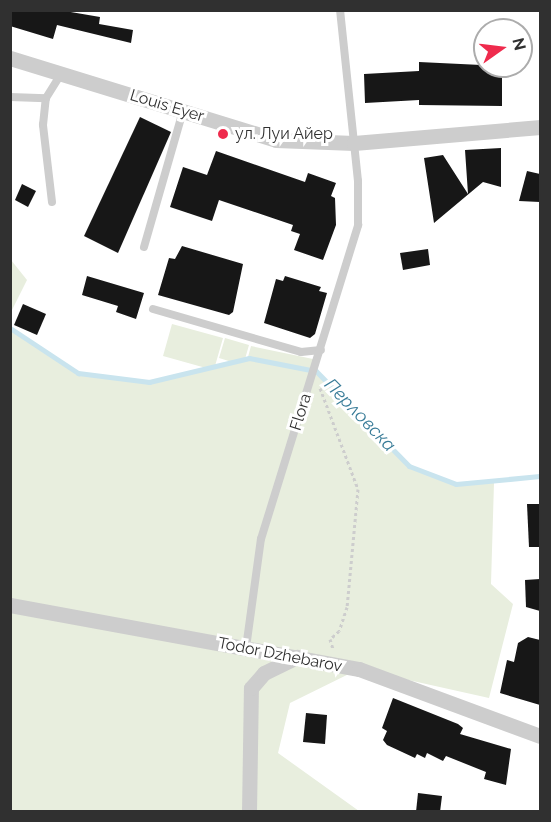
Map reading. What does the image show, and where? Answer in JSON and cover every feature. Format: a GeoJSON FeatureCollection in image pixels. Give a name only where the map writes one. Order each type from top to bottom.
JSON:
{"type":"FeatureCollection","features":[{"type":"Feature","properties":{"kind":"street","name":"Louis Eyer"},"geometry":{"type":"LineString","coordinates":[[10,58],[276,140],[354,142],[540,127]]}},
{"type":"Feature","properties":{"kind":"street","name":"Todor Dzhebarov"},"geometry":{"type":"LineString","coordinates":[[10,605],[297,657],[337,667],[359,669],[540,736]]}},
{"type":"Feature","properties":{"kind":"street"},"geometry":{"type":"LineString","coordinates":[[249,812],[251,688],[264,673],[297,657]]}},
{"type":"Feature","properties":{"kind":"lane","name":"Flora"},"geometry":{"type":"LineString","coordinates":[[246,648],[261,539],[358,225],[354,142],[340,10]]}},
{"type":"Feature","properties":{"kind":"lane"},"geometry":{"type":"LineString","coordinates":[[52,202],[43,125],[45,98],[61,74]]}},
{"type":"Feature","properties":{"kind":"lane"},"geometry":{"type":"LineString","coordinates":[[10,97],[45,98]]}},
{"type":"Feature","properties":{"kind":"lane"},"geometry":{"type":"LineString","coordinates":[[144,247],[183,111]]}},
{"type":"Feature","properties":{"kind":"lane"},"geometry":{"type":"LineString","coordinates":[[153,309],[301,352],[321,350]]}},
{"type":"Feature","properties":{"kind":"path"},"geometry":{"type":"LineString","coordinates":[[312,377],[322,392],[358,489],[347,607],[339,631],[330,639],[337,667]]}},
{"type":"Feature","properties":{"kind":"green space"},"geometry":{"type":"Polygon","coordinates":[[[11,260],[27,280],[11,312],[11,260]]]}},
{"type":"Feature","properties":{"kind":"green space"},"geometry":{"type":"Polygon","coordinates":[[[172,324],[223,338],[215,366],[232,362],[219,358],[225,338],[249,345],[245,359],[316,371],[409,466],[456,484],[494,483],[491,584],[513,604],[489,698],[359,669],[290,703],[278,753],[359,811],[11,811],[10,328],[78,373],[149,382],[206,368],[163,356],[172,324]]]}},
{"type":"Feature","properties":{"kind":"green space"},"geometry":{"type":"Polygon","coordinates":[[[251,346],[313,359],[314,369],[248,357],[251,346]]]}},
{"type":"Feature","properties":{"kind":"building"},"geometry":{"type":"Polygon","coordinates":[[[10,10],[59,10],[100,17],[99,24],[133,30],[131,43],[57,25],[53,39],[10,26],[10,10]]]}},
{"type":"Feature","properties":{"kind":"building"},"geometry":{"type":"Polygon","coordinates":[[[419,62],[473,65],[473,78],[502,78],[502,106],[419,105],[419,100],[365,103],[364,74],[419,71],[419,62]]]}},
{"type":"Feature","properties":{"kind":"building"},"geometry":{"type":"Polygon","coordinates":[[[140,117],[171,132],[118,253],[84,236],[140,117]]]}},
{"type":"Feature","properties":{"kind":"building"},"geometry":{"type":"Polygon","coordinates":[[[501,148],[501,187],[483,182],[434,223],[424,158],[443,155],[468,194],[465,150],[501,148]]]}},
{"type":"Feature","properties":{"kind":"building"},"geometry":{"type":"Polygon","coordinates":[[[216,151],[305,182],[308,173],[336,183],[331,196],[335,198],[336,225],[323,260],[294,250],[300,234],[291,231],[293,225],[219,200],[212,221],[170,207],[183,167],[207,175],[216,151]]]}},
{"type":"Feature","properties":{"kind":"building"},"geometry":{"type":"Polygon","coordinates":[[[527,171],[540,174],[540,202],[519,201],[527,171]]]}},
{"type":"Feature","properties":{"kind":"building"},"geometry":{"type":"Polygon","coordinates":[[[22,184],[36,191],[28,207],[15,200],[22,184]]]}},
{"type":"Feature","properties":{"kind":"building"},"geometry":{"type":"Polygon","coordinates":[[[182,246],[243,264],[233,312],[229,315],[158,295],[169,258],[175,259],[182,246]]]}},
{"type":"Feature","properties":{"kind":"building"},"geometry":{"type":"Polygon","coordinates":[[[428,249],[430,265],[403,270],[400,253],[428,249]]]}},
{"type":"Feature","properties":{"kind":"building"},"geometry":{"type":"Polygon","coordinates":[[[87,276],[144,293],[136,319],[116,312],[118,306],[82,295],[87,276]]]}},
{"type":"Feature","properties":{"kind":"building"},"geometry":{"type":"Polygon","coordinates":[[[285,276],[321,287],[319,291],[327,293],[315,334],[310,338],[264,323],[276,279],[283,281],[285,276]]]}},
{"type":"Feature","properties":{"kind":"building"},"geometry":{"type":"Polygon","coordinates":[[[23,304],[46,314],[37,335],[14,325],[23,304]]]}},
{"type":"Feature","properties":{"kind":"building"},"geometry":{"type":"Polygon","coordinates":[[[527,504],[540,504],[540,547],[529,547],[527,504]]]}},
{"type":"Feature","properties":{"kind":"building"},"geometry":{"type":"Polygon","coordinates":[[[540,579],[540,611],[526,607],[525,580],[540,579]]]}},
{"type":"Feature","properties":{"kind":"building"},"geometry":{"type":"Polygon","coordinates":[[[528,637],[540,640],[540,705],[500,693],[507,660],[514,662],[518,643],[528,637]]]}},
{"type":"Feature","properties":{"kind":"building"},"geometry":{"type":"Polygon","coordinates":[[[393,698],[458,724],[463,728],[460,734],[511,749],[506,785],[484,779],[486,772],[446,756],[443,761],[427,753],[425,758],[417,754],[415,758],[387,745],[383,740],[387,731],[382,728],[393,698]]]}},
{"type":"Feature","properties":{"kind":"building"},"geometry":{"type":"Polygon","coordinates":[[[306,713],[327,715],[325,744],[303,742],[306,713]]]}},
{"type":"Feature","properties":{"kind":"building"},"geometry":{"type":"Polygon","coordinates":[[[418,793],[442,796],[440,812],[416,812],[418,793]]]}},
{"type":"Feature","properties":{"kind":"waterway","name":"Перловска"},"geometry":{"type":"LineString","coordinates":[[10,328],[78,373],[149,382],[249,358],[316,371],[409,466],[456,484],[540,476]]}},
{"type":"Feature","properties":{"kind":"place","name":"ул. Луи Айер"},"geometry":{"type":"Point","coordinates":[223,134]}}]}
